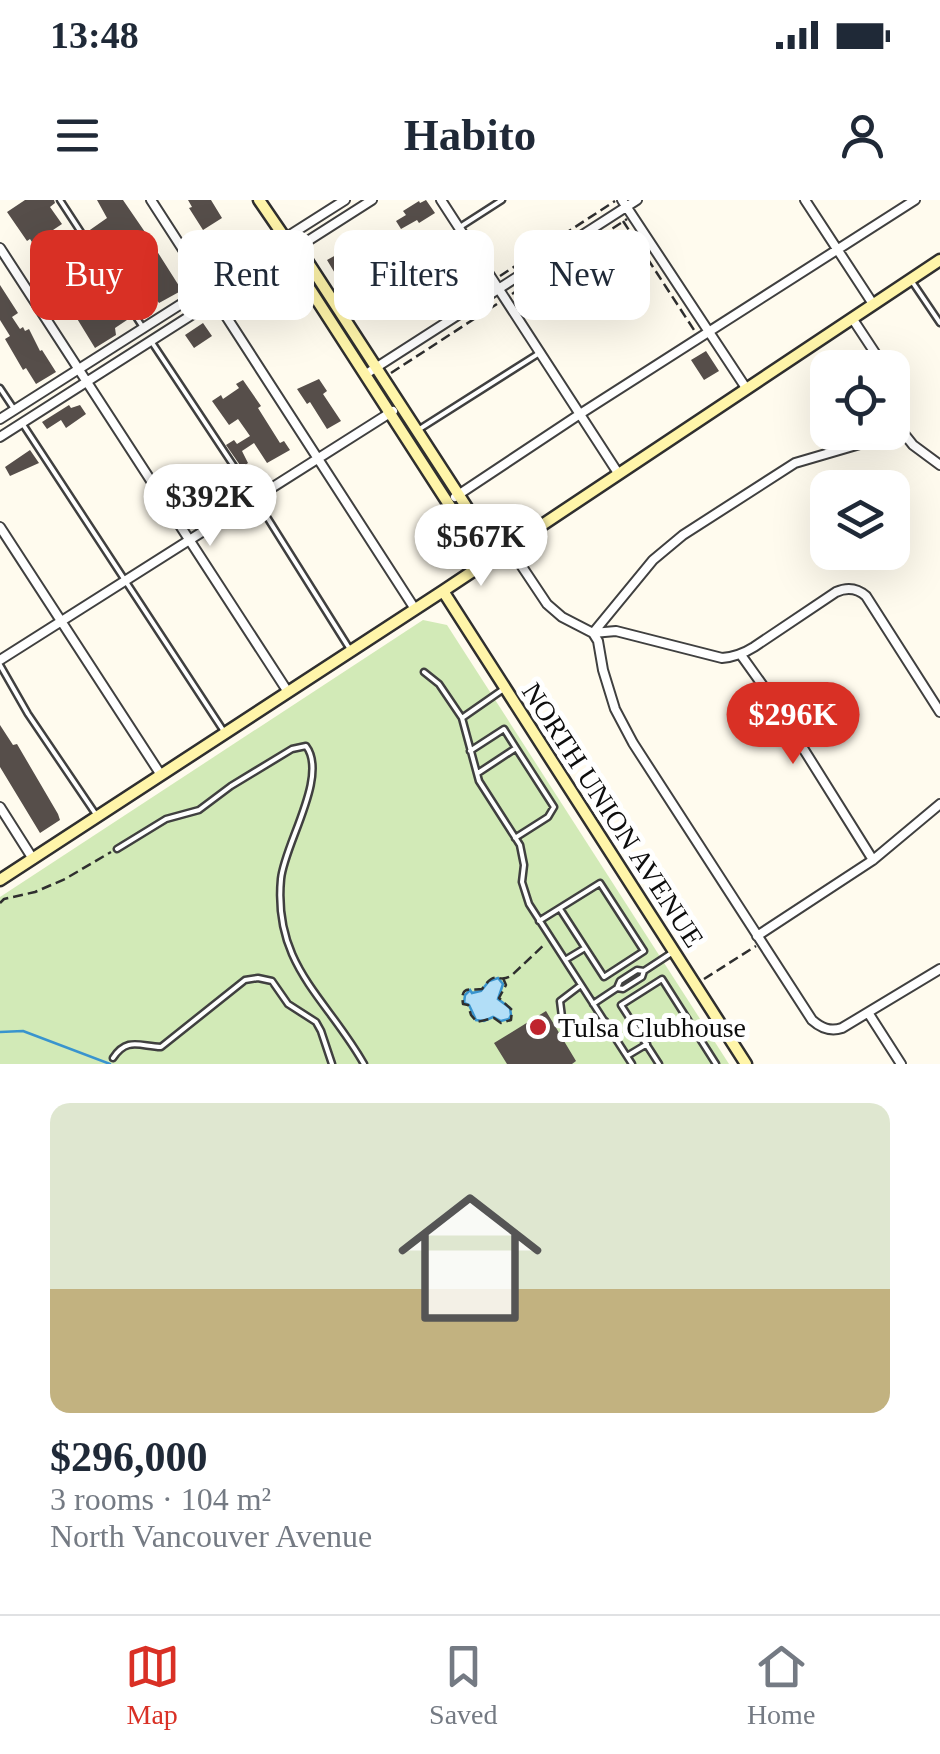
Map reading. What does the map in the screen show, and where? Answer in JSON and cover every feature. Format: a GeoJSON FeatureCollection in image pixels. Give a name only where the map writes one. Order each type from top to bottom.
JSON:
{"type":"FeatureCollection","features":[{"type":"Feature","properties":{"kind":"street"},"geometry":{"type":"LineString","coordinates":[[151,200],[178,242]]}},
{"type":"Feature","properties":{"kind":"street"},"geometry":{"type":"LineString","coordinates":[[259,200],[279,230]]}},
{"type":"Feature","properties":{"kind":"street"},"geometry":{"type":"LineString","coordinates":[[297,230],[345,200]]}},
{"type":"Feature","properties":{"kind":"street"},"geometry":{"type":"LineString","coordinates":[[314,237],[372,200]]}},
{"type":"Feature","properties":{"kind":"street"},"geometry":{"type":"LineString","coordinates":[[441,200],[618,474]]}},
{"type":"Feature","properties":{"kind":"street"},"geometry":{"type":"LineString","coordinates":[[370,371],[619,204],[637,200]]}},
{"type":"Feature","properties":{"kind":"street"},"geometry":{"type":"LineString","coordinates":[[805,200],[872,304]]}},
{"type":"Feature","properties":{"kind":"street"},"geometry":{"type":"LineString","coordinates":[[447,502],[914,200]]}},
{"type":"Feature","properties":{"kind":"street"},"geometry":{"type":"LineString","coordinates":[[619,204],[746,388]]}},
{"type":"Feature","properties":{"kind":"street"},"geometry":{"type":"LineString","coordinates":[[0,248],[288,692]]}},
{"type":"Feature","properties":{"kind":"street"},"geometry":{"type":"LineString","coordinates":[[0,880],[940,260]]}},
{"type":"Feature","properties":{"kind":"street"},"geometry":{"type":"LineString","coordinates":[[314,283],[486,562]]}},
{"type":"Feature","properties":{"kind":"street"},"geometry":{"type":"LineString","coordinates":[[0,419],[178,307]]}},
{"type":"Feature","properties":{"kind":"street"},"geometry":{"type":"LineString","coordinates":[[852,318],[873,350]]}},
{"type":"Feature","properties":{"kind":"street"},"geometry":{"type":"LineString","coordinates":[[0,437],[184,320]]}},
{"type":"Feature","properties":{"kind":"street"},"geometry":{"type":"LineString","coordinates":[[228,320],[415,609]]}},
{"type":"Feature","properties":{"kind":"street"},"geometry":{"type":"LineString","coordinates":[[0,662],[395,410]]}},
{"type":"Feature","properties":{"kind":"street"},"geometry":{"type":"LineString","coordinates":[[395,410],[417,431],[498,554]]}},
{"type":"Feature","properties":{"kind":"street"},"geometry":{"type":"LineString","coordinates":[[910,440],[940,465]]}},
{"type":"Feature","properties":{"kind":"street"},"geometry":{"type":"LineString","coordinates":[[593,633],[653,560],[683,534],[795,463],[839,450]]}},
{"type":"Feature","properties":{"kind":"street"},"geometry":{"type":"LineString","coordinates":[[0,527],[160,776]]}},
{"type":"Feature","properties":{"kind":"street"},"geometry":{"type":"LineString","coordinates":[[509,547],[548,604],[562,617],[593,633],[616,631],[722,658],[741,655],[836,592],[848,588],[862,592],[940,712]]}},
{"type":"Feature","properties":{"kind":"street","name":"NORTH UNION AVENUE"},"geometry":{"type":"LineString","coordinates":[[443,591],[746,1064]]}},
{"type":"Feature","properties":{"kind":"street"},"geometry":{"type":"LineString","coordinates":[[593,633],[623,725],[808,1015],[824,1028],[836,1030],[940,969]]}},
{"type":"Feature","properties":{"kind":"street"},"geometry":{"type":"LineString","coordinates":[[741,655],[873,860]]}},
{"type":"Feature","properties":{"kind":"street"},"geometry":{"type":"LineString","coordinates":[[759,939],[873,860],[940,804]]}},
{"type":"Feature","properties":{"kind":"street"},"geometry":{"type":"LineString","coordinates":[[0,807],[33,858]]}},
{"type":"Feature","properties":{"kind":"street"},"geometry":{"type":"LineString","coordinates":[[869,1014],[901,1064]]}},
{"type":"Feature","properties":{"kind":"lane"},"geometry":{"type":"LineString","coordinates":[[60,200],[144,329]]}},
{"type":"Feature","properties":{"kind":"lane"},"geometry":{"type":"LineString","coordinates":[[459,228],[502,200]]}},
{"type":"Feature","properties":{"kind":"lane"},"geometry":{"type":"LineString","coordinates":[[910,279],[940,322]]}},
{"type":"Feature","properties":{"kind":"lane"},"geometry":{"type":"LineString","coordinates":[[151,340],[351,651]]}},
{"type":"Feature","properties":{"kind":"lane"},"geometry":{"type":"LineString","coordinates":[[417,431],[541,352]]}},
{"type":"Feature","properties":{"kind":"lane"},"geometry":{"type":"LineString","coordinates":[[0,388],[14,410]]}},
{"type":"Feature","properties":{"kind":"lane"},"geometry":{"type":"LineString","coordinates":[[22,423],[225,734]]}},
{"type":"Feature","properties":{"kind":"lane"},"geometry":{"type":"LineString","coordinates":[[0,662],[28,714],[97,817]]}},
{"type":"Feature","properties":{"kind":"lane"},"geometry":{"type":"LineString","coordinates":[[424,672],[439,684],[462,718],[479,782],[520,845],[525,893],[632,1064]]}},
{"type":"Feature","properties":{"kind":"lane"},"geometry":{"type":"LineString","coordinates":[[462,718],[505,688]]}},
{"type":"Feature","properties":{"kind":"lane"},"geometry":{"type":"LineString","coordinates":[[470,751],[504,729],[554,806],[548,818],[515,838]]}},
{"type":"Feature","properties":{"kind":"lane"},"geometry":{"type":"LineString","coordinates":[[117,849],[166,819],[199,810],[292,749],[306,746],[313,758],[312,768],[304,810],[280,877],[280,922],[289,951],[312,990],[364,1064]]}},
{"type":"Feature","properties":{"kind":"lane"},"geometry":{"type":"LineString","coordinates":[[478,774],[516,748]]}},
{"type":"Feature","properties":{"kind":"lane"},"geometry":{"type":"LineString","coordinates":[[540,921],[600,883],[644,951],[604,977],[560,909]]}},
{"type":"Feature","properties":{"kind":"lane"},"geometry":{"type":"LineString","coordinates":[[565,960],[585,948]]}},
{"type":"Feature","properties":{"kind":"lane"},"geometry":{"type":"LineString","coordinates":[[593,1004],[637,970],[644,971],[674,952]]}},
{"type":"Feature","properties":{"kind":"lane"},"geometry":{"type":"LineString","coordinates":[[113,1058],[127,1044],[161,1047],[232,989],[245,980],[258,978],[272,982],[288,1004],[316,1022],[332,1064]]}},
{"type":"Feature","properties":{"kind":"lane"},"geometry":{"type":"LineString","coordinates":[[660,1064],[621,1005],[662,979],[716,1064]]}},
{"type":"Feature","properties":{"kind":"lane"},"geometry":{"type":"LineString","coordinates":[[562,1017],[560,1001],[581,985]]}},
{"type":"Feature","properties":{"kind":"lane"},"geometry":{"type":"LineString","coordinates":[[572,1033],[581,1036],[605,1021]]}},
{"type":"Feature","properties":{"kind":"lane"},"geometry":{"type":"LineString","coordinates":[[627,1056],[647,1044]]}},
{"type":"Feature","properties":{"kind":"path"},"geometry":{"type":"LineString","coordinates":[[496,285],[619,204],[694,330]]}},
{"type":"Feature","properties":{"kind":"path"},"geometry":{"type":"LineString","coordinates":[[0,903],[65,880],[117,849]]}},
{"type":"Feature","properties":{"kind":"path"},"geometry":{"type":"LineString","coordinates":[[503,978],[506,986],[499,998],[512,1010],[511,1020],[477,1022],[468,1005],[462,1004],[462,994],[469,988],[482,989],[494,976],[512,976],[551,939]]}},
{"type":"Feature","properties":{"kind":"path"},"geometry":{"type":"LineString","coordinates":[[704,979],[759,939]]}},
{"type":"Feature","properties":{"kind":"green space"},"geometry":{"type":"Polygon","coordinates":[[[423,620],[447,625],[729,1064],[0,1064],[0,897],[423,620]]]}},
{"type":"Feature","properties":{"kind":"water"},"geometry":{"type":"Polygon","coordinates":[[[498,978],[503,984],[498,999],[510,1008],[509,1019],[476,1020],[464,1003],[465,995],[470,990],[481,991],[489,981],[498,978]]]}},
{"type":"Feature","properties":{"kind":"building"},"geometry":{"type":"Polygon","coordinates":[[[25,200],[54,200],[50,207],[62,224],[53,230],[30,230],[27,241],[7,212],[25,200]]]}},
{"type":"Feature","properties":{"kind":"building"},"geometry":{"type":"Polygon","coordinates":[[[97,200],[123,200],[144,230],[90,230],[107,218],[97,200]]]}},
{"type":"Feature","properties":{"kind":"building"},"geometry":{"type":"Polygon","coordinates":[[[188,200],[211,200],[222,218],[203,230],[189,208],[192,207],[188,200]]]}},
{"type":"Feature","properties":{"kind":"building"},"geometry":{"type":"Polygon","coordinates":[[[426,200],[435,213],[401,229],[396,221],[406,215],[403,211],[426,200]]]}},
{"type":"Feature","properties":{"kind":"building"},"geometry":{"type":"Polygon","coordinates":[[[158,253],[178,284],[178,293],[159,303],[158,253]]]}},
{"type":"Feature","properties":{"kind":"building"},"geometry":{"type":"Polygon","coordinates":[[[0,285],[18,313],[12,317],[20,329],[29,329],[56,372],[36,384],[5,339],[10,336],[0,320],[0,285]]]}},
{"type":"Feature","properties":{"kind":"building"},"geometry":{"type":"Polygon","coordinates":[[[78,320],[127,320],[115,328],[116,335],[95,348],[78,320]]]}},
{"type":"Feature","properties":{"kind":"building"},"geometry":{"type":"Polygon","coordinates":[[[203,323],[212,336],[194,348],[185,335],[203,323]]]}},
{"type":"Feature","properties":{"kind":"building"},"geometry":{"type":"Polygon","coordinates":[[[706,351],[719,371],[704,380],[691,360],[706,351]]]}},
{"type":"Feature","properties":{"kind":"building"},"geometry":{"type":"Polygon","coordinates":[[[319,379],[327,391],[323,394],[341,421],[327,429],[297,389],[319,379]]]}},
{"type":"Feature","properties":{"kind":"building"},"geometry":{"type":"Polygon","coordinates":[[[243,380],[280,443],[284,441],[290,450],[267,463],[254,443],[242,451],[248,463],[242,468],[226,445],[250,436],[238,419],[229,425],[212,401],[221,395],[223,399],[239,388],[236,384],[243,380]]]}},
{"type":"Feature","properties":{"kind":"building"},"geometry":{"type":"Polygon","coordinates":[[[69,405],[80,405],[86,414],[66,428],[61,420],[47,429],[42,422],[69,405]]]}},
{"type":"Feature","properties":{"kind":"building"},"geometry":{"type":"Polygon","coordinates":[[[30,450],[39,463],[10,476],[5,467],[30,450]]]}},
{"type":"Feature","properties":{"kind":"building"},"geometry":{"type":"Polygon","coordinates":[[[0,725],[13,745],[17,744],[58,814],[60,820],[40,833],[0,767],[0,725]]]}},
{"type":"Feature","properties":{"kind":"building","name":"Tulsa Clubhouse"},"geometry":{"type":"Polygon","coordinates":[[[546,1011],[576,1061],[507,1064],[494,1043],[546,1011]]]}},
{"type":"Feature","properties":{"kind":"waterway"},"geometry":{"type":"LineString","coordinates":[[0,1032],[23,1031],[110,1064]]}},
{"type":"Feature","properties":{"kind":"place","name":"Tulsa Clubhouse"},"geometry":{"type":"Point","coordinates":[538,1027]}}]}
